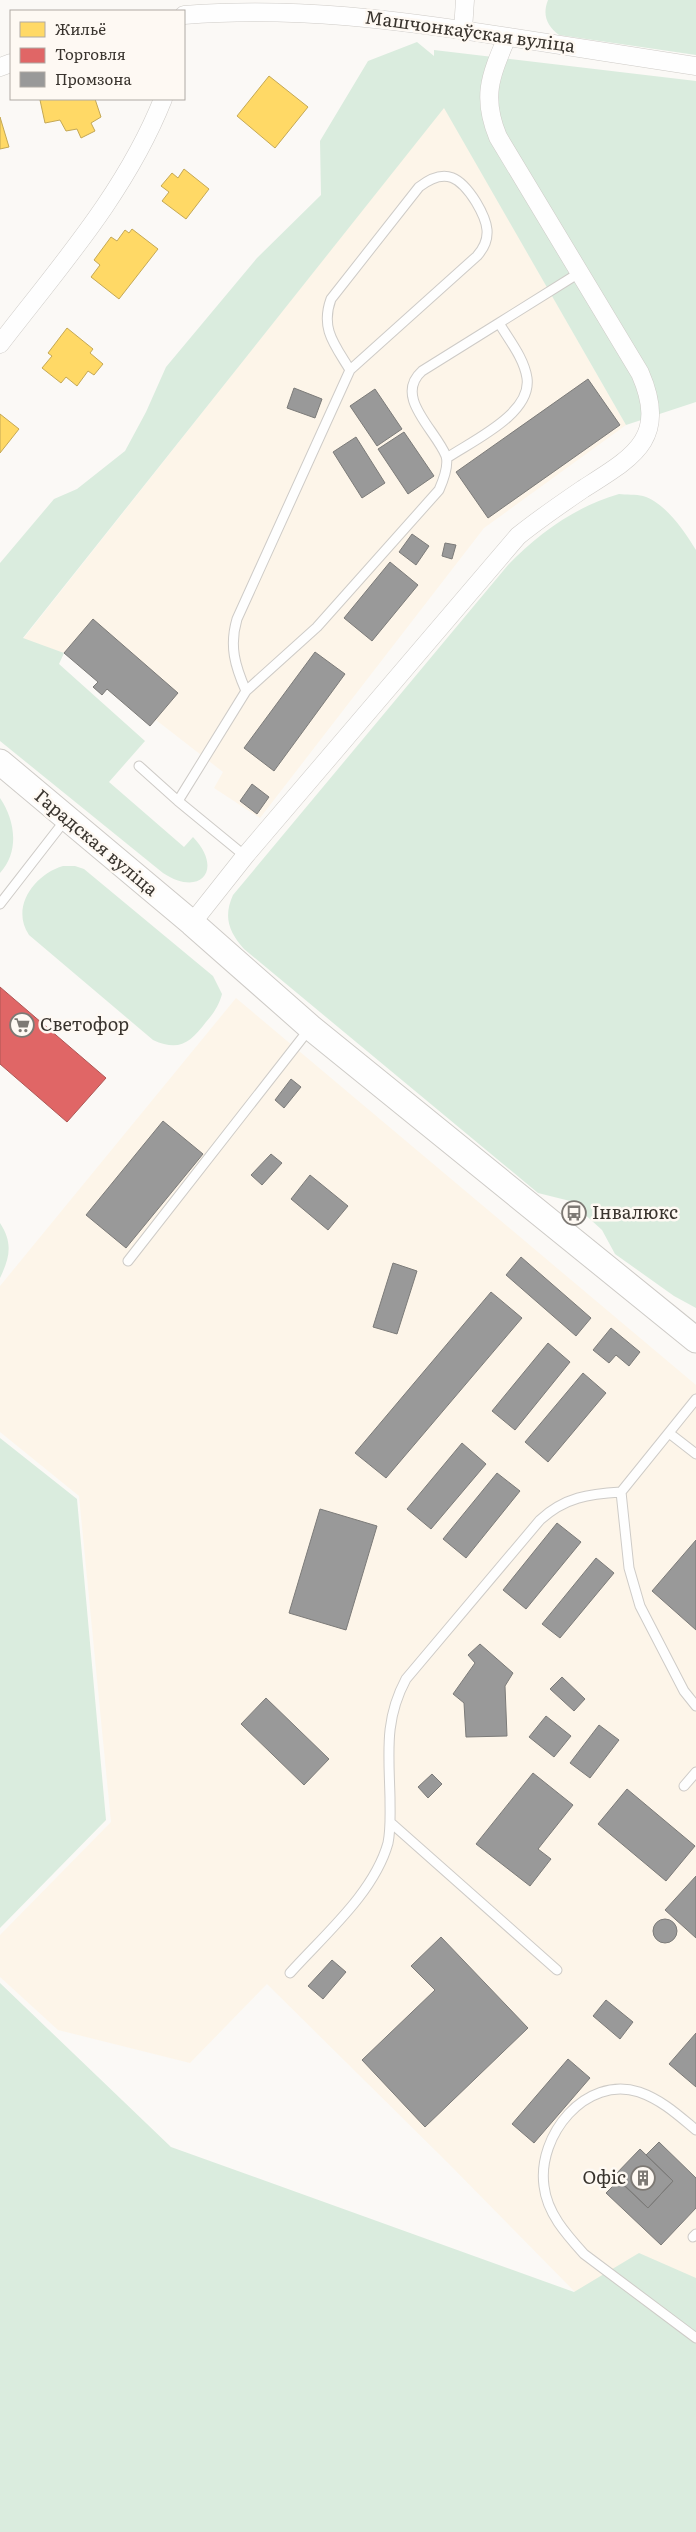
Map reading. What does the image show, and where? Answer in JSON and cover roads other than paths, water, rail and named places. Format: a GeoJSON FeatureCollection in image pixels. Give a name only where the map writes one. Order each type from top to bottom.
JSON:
{"type":"FeatureCollection","features":[{"type":"Feature","properties":{"kind":"main road","name":"Гарадская вуліца"},"geometry":{"type":"LineString","coordinates":[[0,762],[192,923],[310,1027],[696,1340]]}},
{"type":"Feature","properties":{"kind":"street"},"geometry":{"type":"LineString","coordinates":[[463,30],[465,0]]}},
{"type":"Feature","properties":{"kind":"street","name":"Машчонкаўская вуліца"},"geometry":{"type":"LineString","coordinates":[[185,15],[229,12],[344,14],[463,30],[696,66]]}},
{"type":"Feature","properties":{"kind":"street"},"geometry":{"type":"LineString","coordinates":[[192,923],[245,856],[518,536],[552,509],[636,453],[645,438],[651,422],[647,389],[640,373],[498,137],[491,121],[487,104],[489,86],[507,37]]}},
{"type":"Feature","properties":{"kind":"street"},"geometry":{"type":"LineString","coordinates":[[0,344],[108,203],[134,162],[163,100]]}},
{"type":"Feature","properties":{"kind":"lane"},"geometry":{"type":"LineString","coordinates":[[246,692],[237,671],[233,652],[233,633],[237,619],[350,370],[482,250],[488,235],[485,218],[461,181],[450,177],[438,178],[419,187],[331,299],[326,316],[328,331],[350,370]]}},
{"type":"Feature","properties":{"kind":"lane"},"geometry":{"type":"LineString","coordinates":[[178,801],[246,692],[316,627],[433,497],[442,483],[447,458],[416,408],[412,391],[413,382],[422,371],[579,273]]}},
{"type":"Feature","properties":{"kind":"lane"},"geometry":{"type":"LineString","coordinates":[[447,458],[500,423],[518,407],[524,397],[527,388],[525,368],[499,323]]}},
{"type":"Feature","properties":{"kind":"lane"},"geometry":{"type":"LineString","coordinates":[[139,766],[245,856]]}},
{"type":"Feature","properties":{"kind":"lane"},"geometry":{"type":"LineString","coordinates":[[0,904],[66,819]]}},
{"type":"Feature","properties":{"kind":"lane"},"geometry":{"type":"LineString","coordinates":[[128,1261],[310,1027]]}},
{"type":"Feature","properties":{"kind":"lane"},"geometry":{"type":"LineString","coordinates":[[696,1399],[621,1492],[629,1568],[637,1597],[649,1625],[680,1682],[696,1706]]}},
{"type":"Feature","properties":{"kind":"lane"},"geometry":{"type":"LineString","coordinates":[[669,1433],[696,1454]]}},
{"type":"Feature","properties":{"kind":"lane"},"geometry":{"type":"LineString","coordinates":[[290,1973],[374,1877],[388,1841],[390,1822],[390,1715],[406,1679],[540,1520],[553,1509],[580,1496],[621,1492]]}},
{"type":"Feature","properties":{"kind":"lane"},"geometry":{"type":"LineString","coordinates":[[684,1786],[696,1772]]}},
{"type":"Feature","properties":{"kind":"lane"},"geometry":{"type":"LineString","coordinates":[[390,1822],[557,1970]]}},
{"type":"Feature","properties":{"kind":"lane"},"geometry":{"type":"LineString","coordinates":[[696,2130],[670,2108],[654,2098],[639,2092],[614,2090],[591,2097],[569,2115],[553,2134],[546,2150],[542,2168],[549,2206],[569,2238],[590,2258],[696,2338]]}},
{"type":"Feature","properties":{"kind":"place","name":"Светофор"},"geometry":{"type":"Point","coordinates":[22,1025]}},
{"type":"Feature","properties":{"kind":"place","name":"Інвалюкс"},"geometry":{"type":"Point","coordinates":[574,1213]}},
{"type":"Feature","properties":{"kind":"place","name":"Офіс"},"geometry":{"type":"Point","coordinates":[643,2178]}}]}
